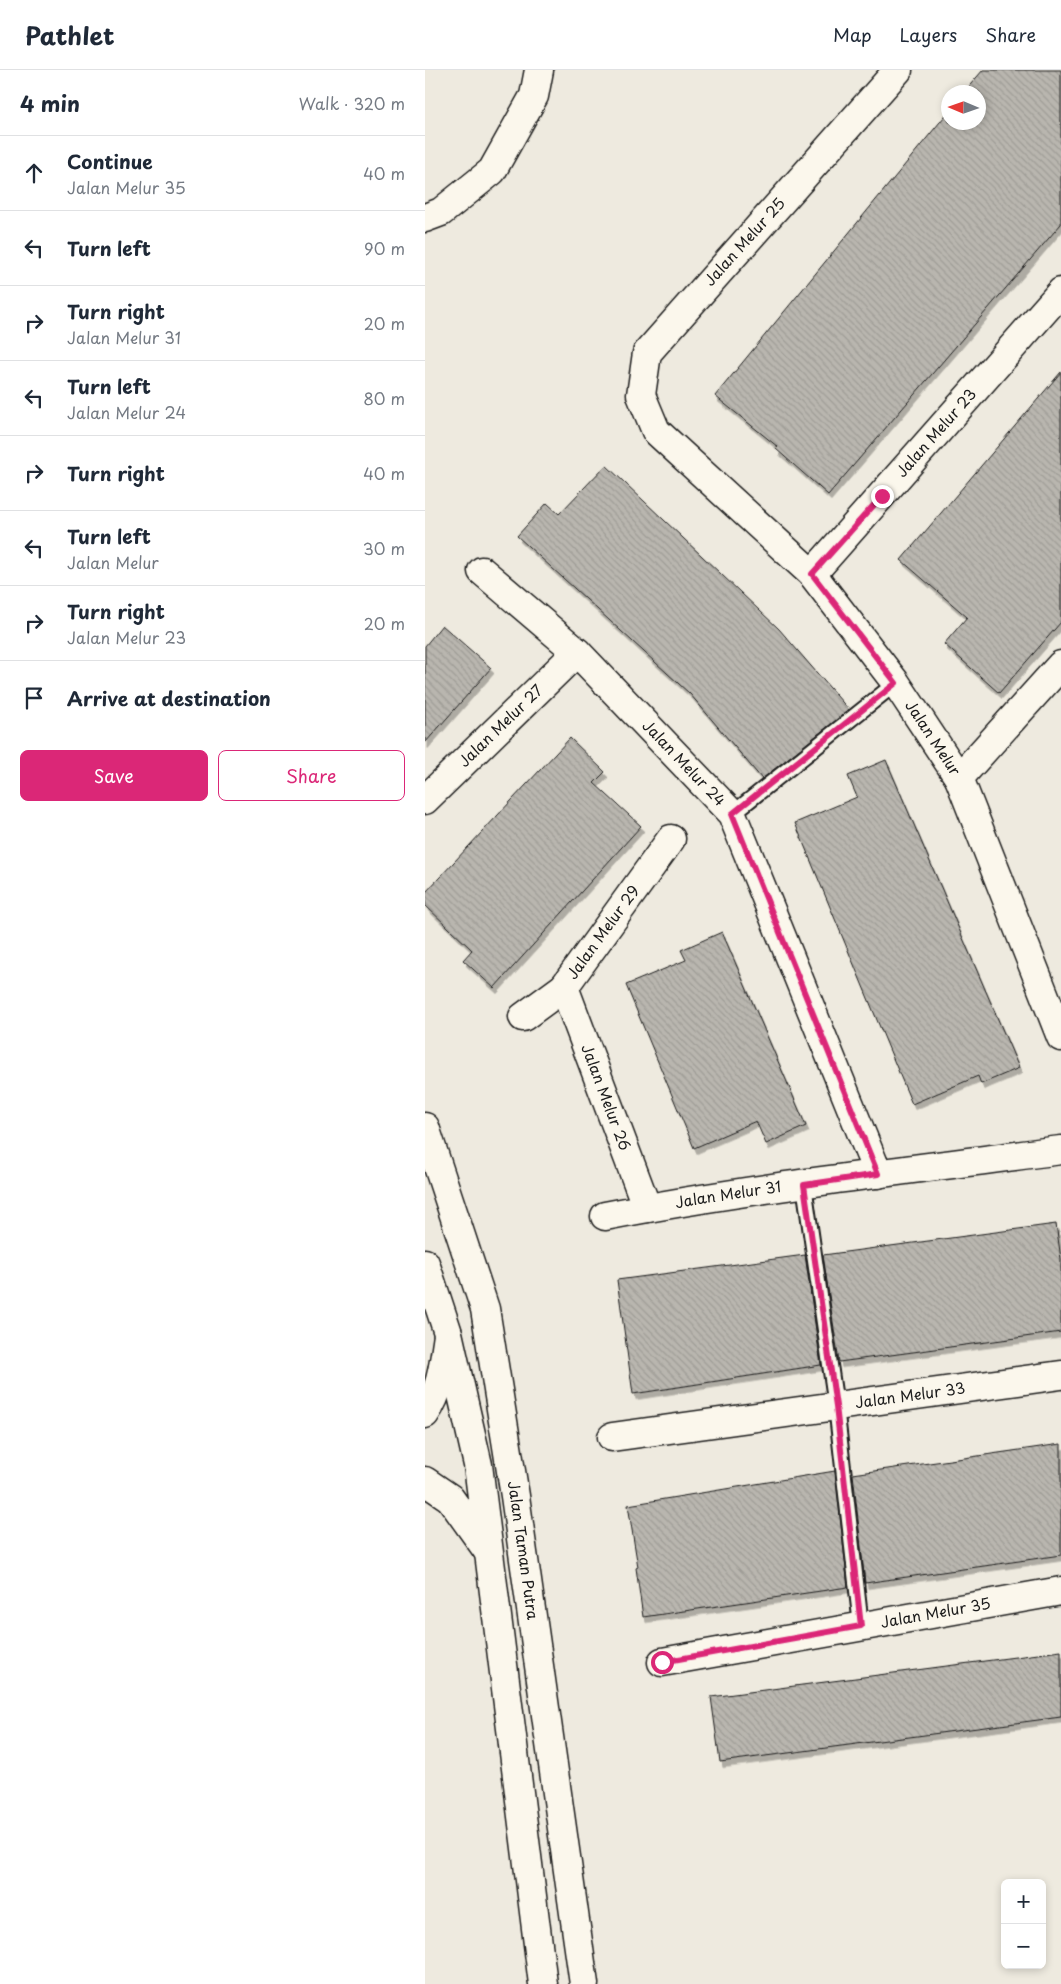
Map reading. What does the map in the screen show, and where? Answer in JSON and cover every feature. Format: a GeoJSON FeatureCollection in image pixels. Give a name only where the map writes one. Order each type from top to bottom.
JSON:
{"type":"FeatureCollection","features":[{"type":"Feature","properties":{"kind":"street"},"geometry":{"type":"LineString","coordinates":[[425,218],[441,212],[492,172],[534,96],[539,70]]}},
{"type":"Feature","properties":{"kind":"street","name":"Jalan Melur 25"},"geometry":{"type":"LineString","coordinates":[[657,431],[641,395],[647,353],[898,70]]}},
{"type":"Feature","properties":{"kind":"street","name":"Jalan Melur 23"},"geometry":{"type":"LineString","coordinates":[[812,574],[1061,292]]}},
{"type":"Feature","properties":{"kind":"street","name":"Jalan Melur"},"geometry":{"type":"LineString","coordinates":[[657,431],[812,574],[896,683],[959,778],[1061,1037]]}},
{"type":"Feature","properties":{"kind":"street","name":"Jalan Melur 24"},"geometry":{"type":"LineString","coordinates":[[482,571],[577,652],[732,814],[878,1174]]}},
{"type":"Feature","properties":{"kind":"street","name":"Jalan Melur 27"},"geometry":{"type":"LineString","coordinates":[[425,800],[577,652]]}},
{"type":"Feature","properties":{"kind":"street"},"geometry":{"type":"LineString","coordinates":[[959,778],[1061,665]]}},
{"type":"Feature","properties":{"kind":"street","name":"Jalan Melur 29"},"geometry":{"type":"LineString","coordinates":[[523,1017],[564,986],[671,839]]}},
{"type":"Feature","properties":{"kind":"street","name":"Jalan Melur 26"},"geometry":{"type":"LineString","coordinates":[[564,986],[647,1208]]}},
{"type":"Feature","properties":{"kind":"street","name":"Jalan Taman Putra"},"geometry":{"type":"LineString","coordinates":[[425,1126],[485,1309],[515,1496],[584,1984]]}},
{"type":"Feature","properties":{"kind":"street","name":"Jalan Melur 31"},"geometry":{"type":"LineString","coordinates":[[605,1216],[647,1208],[878,1174],[1061,1150]]}},
{"type":"Feature","properties":{"kind":"street"},"geometry":{"type":"LineString","coordinates":[[425,1263],[448,1334],[478,1465],[487,1550],[543,1984]]}},
{"type":"Feature","properties":{"kind":"street"},"geometry":{"type":"LineString","coordinates":[[425,1414],[432,1404],[443,1371],[448,1334]]}},
{"type":"Feature","properties":{"kind":"street","name":"Jalan Melur 33"},"geometry":{"type":"LineString","coordinates":[[612,1437],[1061,1375]]}},
{"type":"Feature","properties":{"kind":"street"},"geometry":{"type":"LineString","coordinates":[[425,1481],[451,1498],[487,1550]]}},
{"type":"Feature","properties":{"kind":"street","name":"Jalan Melur 35"},"geometry":{"type":"LineString","coordinates":[[662,1662],[1061,1591]]}},
{"type":"Feature","properties":{"kind":"lane"},"geometry":{"type":"LineString","coordinates":[[732,814],[896,683]]}},
{"type":"Feature","properties":{"kind":"lane"},"geometry":{"type":"LineString","coordinates":[[804,1185],[836,1406],[861,1626]]}},
{"type":"Feature","properties":{"kind":"building"},"geometry":{"type":"Polygon","coordinates":[[[983,70],[1061,70],[1061,224],[828,495],[776,449],[778,447],[715,396],[941,121],[941,130],[986,130],[986,85],[970,85],[983,70]]]}},
{"type":"Feature","properties":{"kind":"building"},"geometry":{"type":"Polygon","coordinates":[[[1061,372],[1061,622],[999,693],[944,644],[967,617],[901,560],[1061,372]]]}},
{"type":"Feature","properties":{"kind":"building"},"geometry":{"type":"Polygon","coordinates":[[[606,465],[779,629],[849,710],[762,779],[690,694],[517,536],[547,503],[559,514],[606,465]]]}},
{"type":"Feature","properties":{"kind":"building"},"geometry":{"type":"Polygon","coordinates":[[[442,625],[491,668],[425,743],[425,646],[442,625]]]}},
{"type":"Feature","properties":{"kind":"building"},"geometry":{"type":"Polygon","coordinates":[[[570,738],[605,772],[594,783],[641,826],[494,988],[463,960],[472,950],[425,905],[425,893],[570,738]]]}},
{"type":"Feature","properties":{"kind":"building"},"geometry":{"type":"Polygon","coordinates":[[[886,760],[1019,1068],[981,1084],[978,1076],[912,1104],[795,823],[857,797],[848,776],[886,760]]]}},
{"type":"Feature","properties":{"kind":"building"},"geometry":{"type":"Polygon","coordinates":[[[722,932],[806,1126],[766,1144],[756,1121],[694,1148],[626,985],[686,960],[681,950],[722,932]]]}},
{"type":"Feature","properties":{"kind":"building"},"geometry":{"type":"Polygon","coordinates":[[[1056,1224],[1061,1259],[1061,1332],[839,1362],[823,1255],[1056,1224]]]}},
{"type":"Feature","properties":{"kind":"building"},"geometry":{"type":"Polygon","coordinates":[[[805,1255],[821,1365],[633,1394],[617,1280],[805,1255]]]}},
{"type":"Feature","properties":{"kind":"building"},"geometry":{"type":"Polygon","coordinates":[[[1061,1444],[1061,1555],[865,1583],[853,1474],[1061,1444]]]}},
{"type":"Feature","properties":{"kind":"building"},"geometry":{"type":"Polygon","coordinates":[[[835,1471],[848,1587],[643,1617],[636,1568],[638,1567],[628,1505],[835,1471]]]}},
{"type":"Feature","properties":{"kind":"building"},"geometry":{"type":"Polygon","coordinates":[[[1061,1651],[1061,1717],[720,1762],[711,1697],[1061,1651]]]}},
{"type":"Feature","properties":{"kind":"route"},"geometry":{"type":"LineString","coordinates":[[662,1662],[861,1626],[836,1406],[804,1185],[878,1174],[732,814],[896,683],[812,574],[882,496]]}}]}
